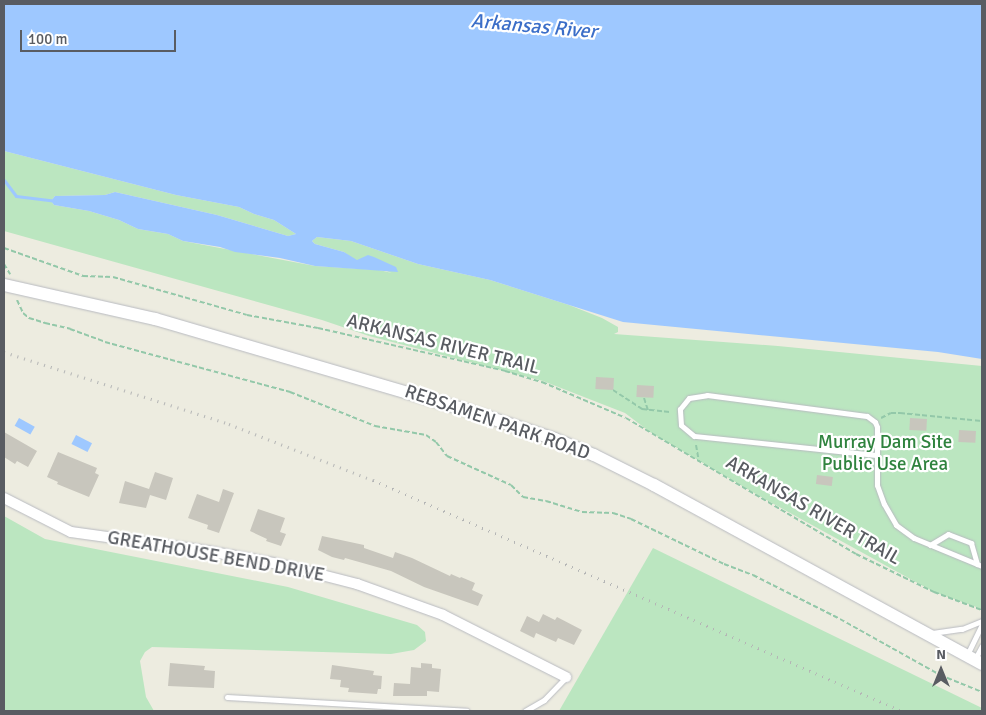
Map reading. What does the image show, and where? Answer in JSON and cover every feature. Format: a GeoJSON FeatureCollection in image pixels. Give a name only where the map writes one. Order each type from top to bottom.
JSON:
{"type":"FeatureCollection","features":[{"type":"Feature","properties":{"kind":"street","name":"REBSAMEN PARK ROAD"},"geometry":{"type":"LineString","coordinates":[[8,286],[155,319],[460,408],[555,439],[594,455],[654,485],[974,660]]}},
{"type":"Feature","properties":{"kind":"street","name":"GREATHOUSE BEND DRIVE"},"geometry":{"type":"LineString","coordinates":[[4,498],[71,532],[208,551],[279,564],[357,584],[443,615],[566,677]]}},
{"type":"Feature","properties":{"kind":"lane"},"geometry":{"type":"LineString","coordinates":[[876,455],[694,436],[684,429],[679,413],[681,406],[689,398],[706,395],[862,414],[875,422],[879,490],[892,521],[907,534],[980,565]]}},
{"type":"Feature","properties":{"kind":"lane"},"geometry":{"type":"LineString","coordinates":[[930,545],[948,534],[971,543],[980,565]]}},
{"type":"Feature","properties":{"kind":"lane"},"geometry":{"type":"LineString","coordinates":[[926,634],[962,629],[982,623],[974,660]]}},
{"type":"Feature","properties":{"kind":"lane"},"geometry":{"type":"LineString","coordinates":[[974,660],[982,646]]}},
{"type":"Feature","properties":{"kind":"lane"},"geometry":{"type":"LineString","coordinates":[[525,711],[544,700],[566,677]]}},
{"type":"Feature","properties":{"kind":"lane"},"geometry":{"type":"LineString","coordinates":[[227,697],[467,711]]}},
{"type":"Feature","properties":{"kind":"path","name":"ARKANSAS RIVER TRAIL"},"geometry":{"type":"LineString","coordinates":[[4,248],[82,276],[113,277],[247,315],[318,328],[533,379],[626,418],[856,554],[934,592],[982,610]]}},
{"type":"Feature","properties":{"kind":"path"},"geometry":{"type":"LineString","coordinates":[[4,264],[11,277],[8,286],[23,313],[29,318],[105,342],[290,392],[375,426],[426,435],[436,442],[447,456],[511,485],[523,497],[546,501],[582,512],[613,514],[631,519],[724,564],[753,575],[840,619],[940,675],[982,692]]}},
{"type":"Feature","properties":{"kind":"path"},"geometry":{"type":"LineString","coordinates":[[613,390],[630,403],[648,410],[679,413]]}},
{"type":"Feature","properties":{"kind":"path"},"geometry":{"type":"LineString","coordinates":[[644,398],[648,410]]}},
{"type":"Feature","properties":{"kind":"path"},"geometry":{"type":"LineString","coordinates":[[875,422],[894,413],[982,421]]}},
{"type":"Feature","properties":{"kind":"path"},"geometry":{"type":"LineString","coordinates":[[694,436],[699,462]]}},
{"type":"Feature","properties":{"kind":"green space","name":"Murray Dam Site Public Use Area"},"geometry":{"type":"Polygon","coordinates":[[[4,151],[176,195],[239,207],[274,220],[296,234],[288,236],[217,215],[115,192],[105,195],[55,196],[51,201],[54,205],[89,211],[119,220],[138,229],[168,234],[183,241],[315,266],[379,270],[392,273],[353,259],[344,252],[315,244],[312,241],[317,237],[351,241],[418,264],[490,280],[569,305],[602,318],[618,327],[618,332],[614,334],[778,346],[982,366],[982,609],[934,592],[761,497],[650,432],[625,413],[543,381],[369,336],[322,320],[4,231],[4,151]]]}},
{"type":"Feature","properties":{"kind":"green space"},"geometry":{"type":"Polygon","coordinates":[[[4,516],[45,539],[288,587],[417,625],[425,632],[426,641],[414,650],[391,654],[152,647],[145,652],[140,661],[146,697],[154,711],[4,711],[4,516]]]}},
{"type":"Feature","properties":{"kind":"green space"},"geometry":{"type":"Polygon","coordinates":[[[653,548],[982,708],[982,711],[559,711],[653,548]]]}},
{"type":"Feature","properties":{"kind":"water","name":"Arkansas River"},"geometry":{"type":"Polygon","coordinates":[[[4,4],[982,4],[982,359],[938,352],[623,322],[490,280],[418,264],[351,241],[317,237],[312,241],[315,244],[344,252],[357,260],[368,255],[374,257],[396,267],[398,272],[315,266],[280,258],[235,252],[220,247],[183,241],[168,234],[138,229],[119,220],[89,211],[54,205],[51,201],[55,196],[105,195],[115,192],[217,215],[288,236],[296,234],[274,220],[239,207],[176,195],[4,151],[4,4]]]}},
{"type":"Feature","properties":{"kind":"water"},"geometry":{"type":"Polygon","coordinates":[[[19,418],[35,427],[30,435],[15,426],[19,418]]]}},
{"type":"Feature","properties":{"kind":"water"},"geometry":{"type":"Polygon","coordinates":[[[76,435],[92,443],[87,452],[71,444],[76,435]]]}},
{"type":"Feature","properties":{"kind":"building"},"geometry":{"type":"Polygon","coordinates":[[[596,377],[614,378],[613,390],[595,389],[596,377]]]}},
{"type":"Feature","properties":{"kind":"building"},"geometry":{"type":"Polygon","coordinates":[[[637,385],[654,386],[653,398],[636,397],[637,385]]]}},
{"type":"Feature","properties":{"kind":"building"},"geometry":{"type":"Polygon","coordinates":[[[910,418],[927,419],[926,431],[909,430],[910,418]]]}},
{"type":"Feature","properties":{"kind":"building"},"geometry":{"type":"Polygon","coordinates":[[[959,430],[976,431],[975,443],[958,442],[959,430]]]}},
{"type":"Feature","properties":{"kind":"building"},"geometry":{"type":"Polygon","coordinates":[[[4,432],[37,451],[28,467],[17,461],[15,464],[4,457],[4,432]]]}},
{"type":"Feature","properties":{"kind":"building"},"geometry":{"type":"Polygon","coordinates":[[[58,452],[97,468],[95,473],[99,475],[89,497],[57,484],[58,482],[47,477],[58,452]]]}},
{"type":"Feature","properties":{"kind":"building"},"geometry":{"type":"Polygon","coordinates":[[[155,472],[173,478],[166,500],[150,495],[146,508],[119,503],[125,481],[149,489],[155,472]]]}},
{"type":"Feature","properties":{"kind":"building"},"geometry":{"type":"Polygon","coordinates":[[[817,475],[833,477],[832,486],[816,484],[817,475]]]}},
{"type":"Feature","properties":{"kind":"building"},"geometry":{"type":"Polygon","coordinates":[[[223,489],[234,493],[219,533],[207,529],[208,525],[188,518],[197,494],[219,502],[223,489]]]}},
{"type":"Feature","properties":{"kind":"building"},"geometry":{"type":"Polygon","coordinates":[[[258,509],[285,518],[280,532],[286,534],[281,546],[266,541],[267,539],[250,531],[258,509]]]}},
{"type":"Feature","properties":{"kind":"building"},"geometry":{"type":"Polygon","coordinates":[[[322,536],[364,545],[364,548],[393,558],[395,552],[412,558],[450,576],[451,574],[475,583],[472,590],[483,595],[478,606],[424,587],[391,571],[345,558],[344,560],[332,557],[318,550],[322,536]]]}},
{"type":"Feature","properties":{"kind":"building"},"geometry":{"type":"Polygon","coordinates":[[[543,614],[555,620],[557,617],[582,630],[574,645],[558,638],[556,642],[536,633],[534,638],[520,631],[527,616],[539,622],[543,614]]]}},
{"type":"Feature","properties":{"kind":"building"},"geometry":{"type":"Polygon","coordinates":[[[170,663],[205,666],[204,670],[215,671],[214,688],[168,686],[170,663]]]}},
{"type":"Feature","properties":{"kind":"building"},"geometry":{"type":"Polygon","coordinates":[[[421,663],[432,664],[432,668],[441,669],[439,692],[427,691],[427,696],[393,696],[394,683],[410,684],[411,667],[421,668],[421,663]]]}},
{"type":"Feature","properties":{"kind":"building"},"geometry":{"type":"Polygon","coordinates":[[[332,665],[374,671],[373,675],[382,676],[381,689],[378,689],[377,694],[348,692],[349,688],[340,687],[341,680],[330,679],[332,665]]]}},
{"type":"Feature","properties":{"kind":"waterway"},"geometry":{"type":"LineString","coordinates":[[4,180],[16,196],[55,201]]}},
{"type":"Feature","properties":{"kind":"railway"},"geometry":{"type":"LineString","coordinates":[[4,352],[229,424],[373,480],[902,711]]}}]}
